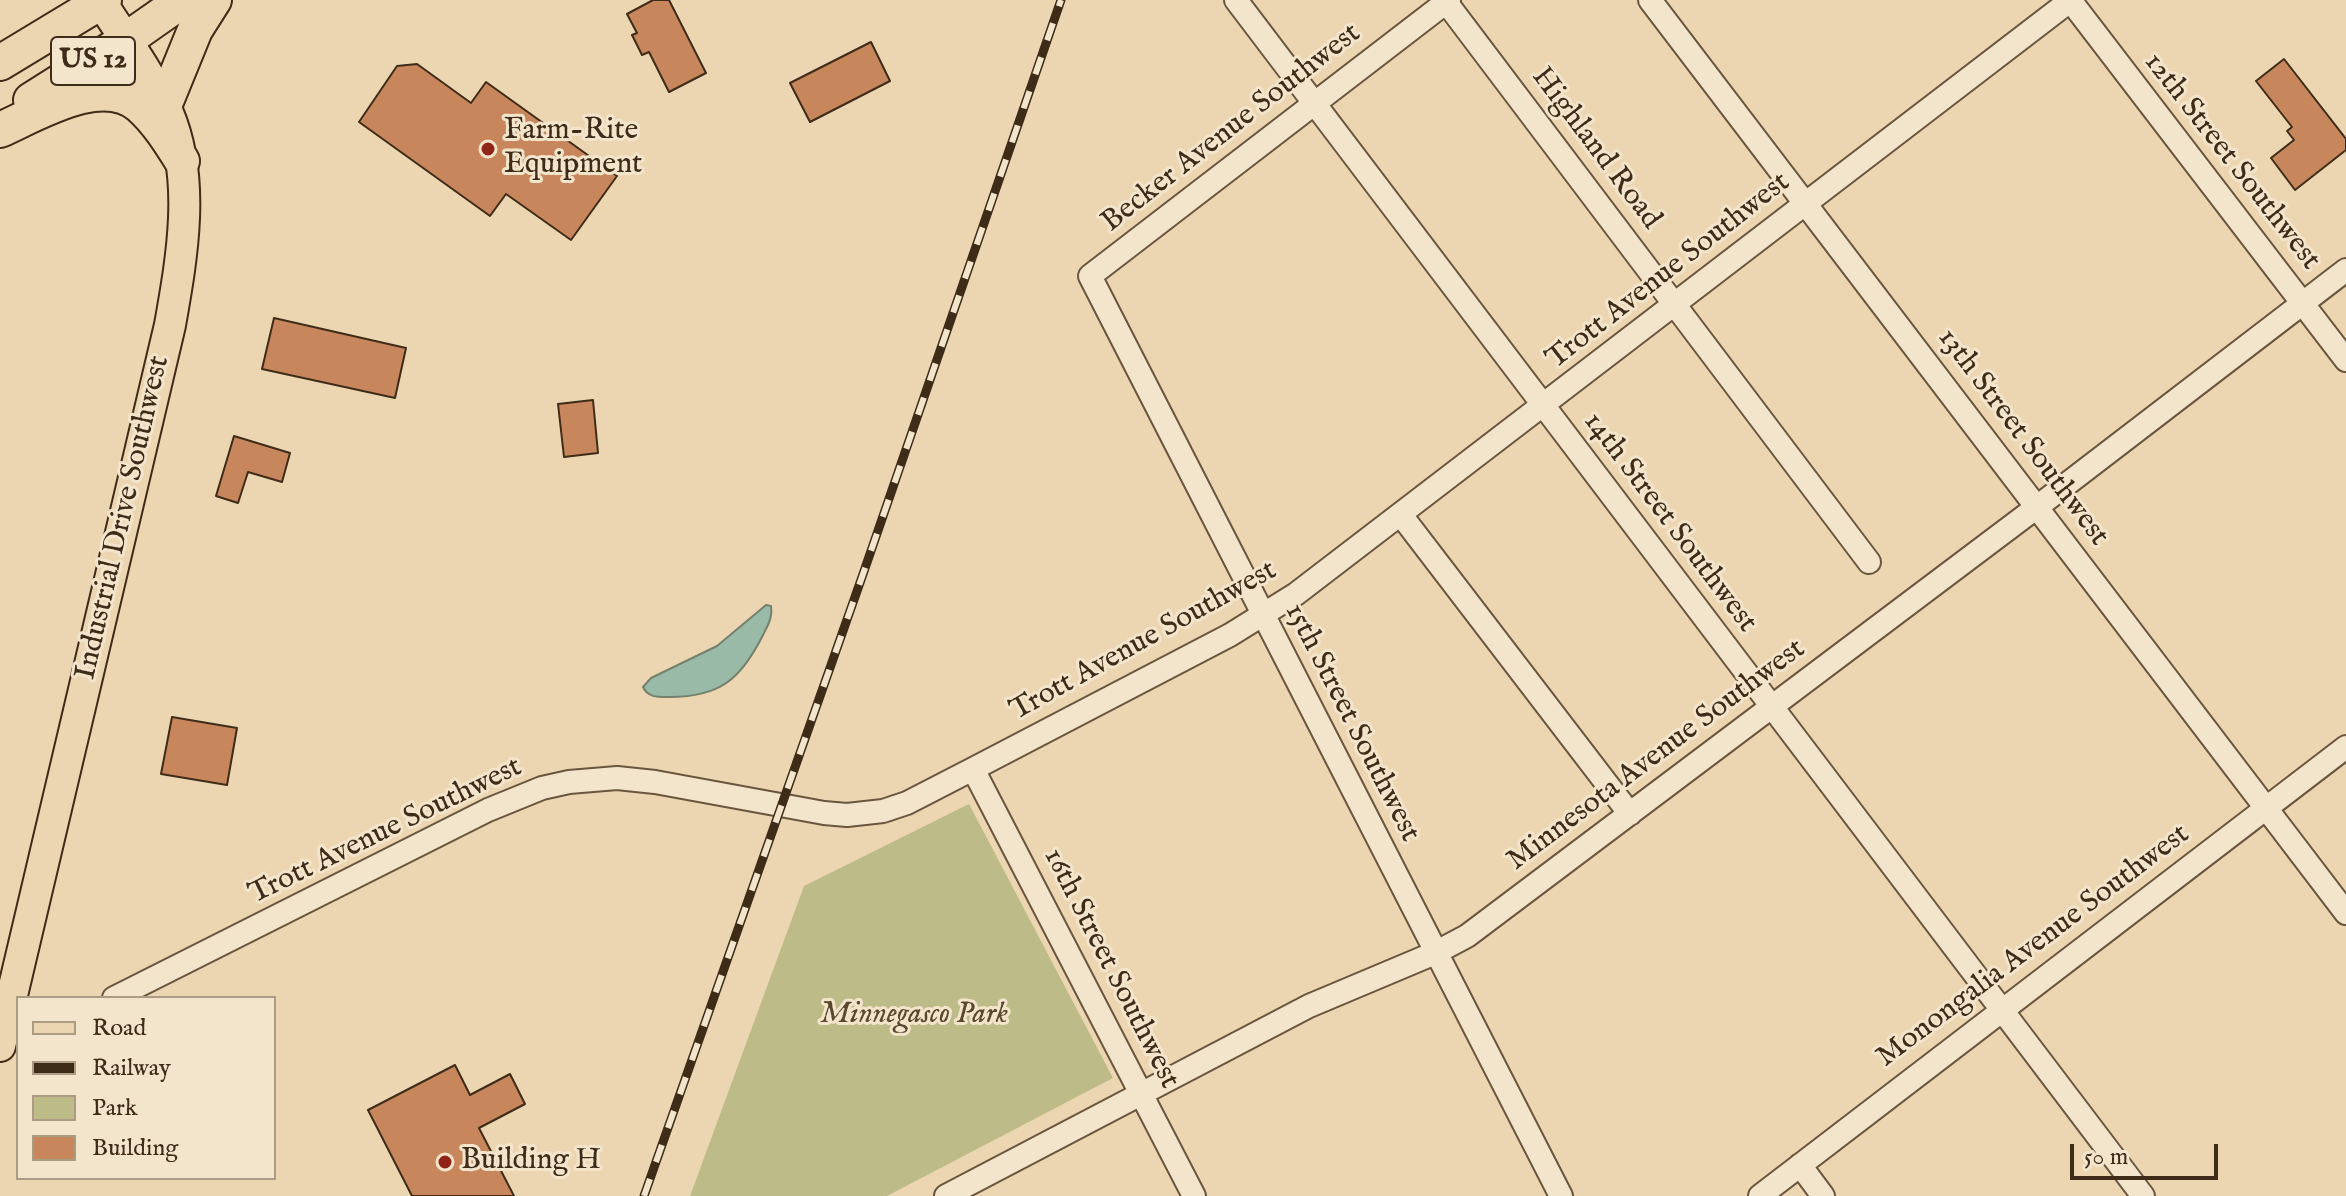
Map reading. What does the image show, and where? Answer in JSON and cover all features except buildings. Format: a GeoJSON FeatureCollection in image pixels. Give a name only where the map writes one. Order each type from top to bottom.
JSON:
{"type":"FeatureCollection","features":[{"type":"Feature","properties":{"kind":"highway","name":"US 12"},"geometry":{"type":"LineString","coordinates":[[0,119],[126,40],[183,0]]}},
{"type":"Feature","properties":{"kind":"highway"},"geometry":{"type":"LineString","coordinates":[[164,106],[195,30],[214,0]]}},
{"type":"Feature","properties":{"kind":"highway","name":"US 12"},"geometry":{"type":"LineString","coordinates":[[0,63],[102,1]]}},
{"type":"Feature","properties":{"kind":"highway"},"geometry":{"type":"LineString","coordinates":[[0,130],[60,103],[109,92],[139,104],[182,161]]}},
{"type":"Feature","properties":{"kind":"main road","name":"Industrial Drive Southwest"},"geometry":{"type":"LineString","coordinates":[[6,1028],[170,325],[182,241],[182,161],[164,106],[102,1]]}},
{"type":"Feature","properties":{"kind":"street","name":"14th Street Southwest"},"geometry":{"type":"LineString","coordinates":[[1236,0],[2143,1196]]}},
{"type":"Feature","properties":{"kind":"street","name":"13th Street Southwest"},"geometry":{"type":"LineString","coordinates":[[1650,0],[2346,913]]}},
{"type":"Feature","properties":{"kind":"street","name":"Trott Avenue Southwest"},"geometry":{"type":"LineString","coordinates":[[118,996],[477,815],[542,788],[617,778],[847,815],[890,809],[973,769],[1230,635],[1296,594],[2071,0]]}},
{"type":"Feature","properties":{"kind":"street","name":"12th Street Southwest"},"geometry":{"type":"LineString","coordinates":[[2071,0],[2346,360]]}},
{"type":"Feature","properties":{"kind":"street","name":"Becker Avenue Southwest"},"geometry":{"type":"LineString","coordinates":[[1090,276],[1448,1]]}},
{"type":"Feature","properties":{"kind":"street","name":"Highland Road"},"geometry":{"type":"LineString","coordinates":[[1448,1],[1869,562]]}},
{"type":"Feature","properties":{"kind":"street","name":"Minnesota Avenue Southwest"},"geometry":{"type":"LineString","coordinates":[[946,1196],[1309,1006],[1435,953],[1467,936],[2346,270]]}},
{"type":"Feature","properties":{"kind":"street","name":"15th Street Southwest"},"geometry":{"type":"LineString","coordinates":[[1090,276],[1561,1196]]}},
{"type":"Feature","properties":{"kind":"street"},"geometry":{"type":"LineString","coordinates":[[1401,515],[1630,814]]}},
{"type":"Feature","properties":{"kind":"street","name":"Monongalia Avenue Southwest"},"geometry":{"type":"LineString","coordinates":[[1760,1196],[2346,747]]}},
{"type":"Feature","properties":{"kind":"street","name":"16th Street Southwest"},"geometry":{"type":"LineString","coordinates":[[973,769],[1194,1196]]}},
{"type":"Feature","properties":{"kind":"street"},"geometry":{"type":"LineString","coordinates":[[1800,1165],[1823,1196]]}},
{"type":"Feature","properties":{"kind":"green space","name":"Minnegasco Park"},"geometry":{"type":"Polygon","coordinates":[[[969,804],[1113,1078],[887,1196],[690,1196],[804,886],[969,804]]]}},
{"type":"Feature","properties":{"kind":"shaded area"},"geometry":{"type":"Polygon","coordinates":[[[766,605],[771,606],[771,614],[765,631],[746,663],[727,682],[703,694],[687,696],[658,697],[645,691],[643,687],[651,678],[717,646],[766,605]]]}},
{"type":"Feature","properties":{"kind":"railway"},"geometry":{"type":"LineString","coordinates":[[644,1196],[1061,0]]}},
{"type":"Feature","properties":{"kind":"place","name":"Farm-Rite Equipment"},"geometry":{"type":"Point","coordinates":[488,149]}},
{"type":"Feature","properties":{"kind":"place","name":"Building H"},"geometry":{"type":"Point","coordinates":[445,1162]}}]}
